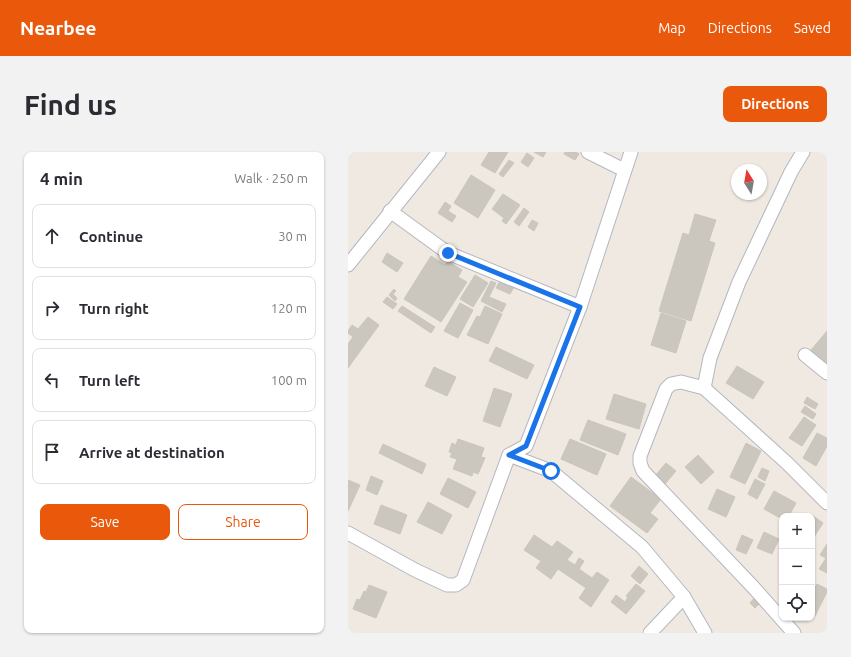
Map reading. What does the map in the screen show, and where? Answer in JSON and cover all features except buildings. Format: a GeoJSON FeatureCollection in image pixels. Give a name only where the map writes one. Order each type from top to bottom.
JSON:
{"type":"FeatureCollection","features":[{"type":"Feature","properties":{"kind":"street"},"geometry":{"type":"LineString","coordinates":[[348,265],[439,152]]}},
{"type":"Feature","properties":{"kind":"street"},"geometry":{"type":"LineString","coordinates":[[588,152],[624,170]]}},
{"type":"Feature","properties":{"kind":"street"},"geometry":{"type":"LineString","coordinates":[[348,533],[415,570],[447,585],[456,585],[463,580],[509,455],[526,446],[580,307],[631,152]]}},
{"type":"Feature","properties":{"kind":"street"},"geometry":{"type":"LineString","coordinates":[[704,388],[710,358],[739,282],[791,172],[803,152]]}},
{"type":"Feature","properties":{"kind":"street"},"geometry":{"type":"LineString","coordinates":[[390,212],[448,253],[580,307]]}},
{"type":"Feature","properties":{"kind":"street"},"geometry":{"type":"LineString","coordinates":[[805,355],[827,373]]}},
{"type":"Feature","properties":{"kind":"street"},"geometry":{"type":"LineString","coordinates":[[794,633],[754,588],[643,471],[640,463],[640,456],[666,389],[671,384],[681,382],[704,388],[787,463],[827,503]]}},
{"type":"Feature","properties":{"kind":"street"},"geometry":{"type":"LineString","coordinates":[[509,455],[551,471],[642,547],[684,597],[705,633]]}},
{"type":"Feature","properties":{"kind":"street"},"geometry":{"type":"LineString","coordinates":[[650,633],[684,597]]}},
{"type":"Feature","properties":{"kind":"route"},"geometry":{"type":"LineString","coordinates":[[448,253],[580,307],[526,446],[509,455],[551,471]]}}]}
